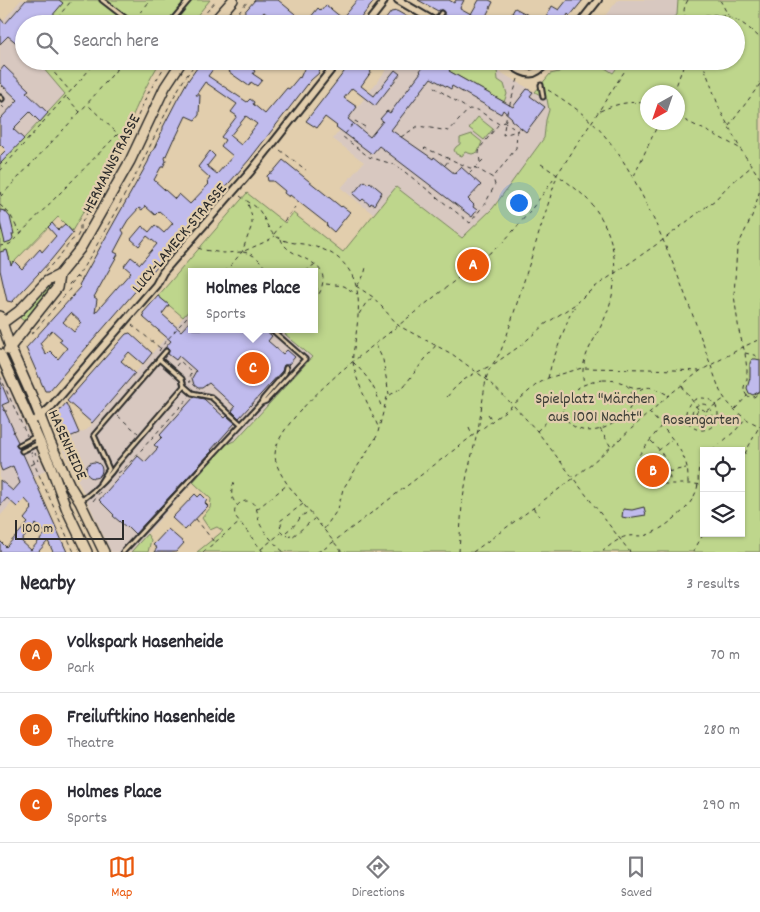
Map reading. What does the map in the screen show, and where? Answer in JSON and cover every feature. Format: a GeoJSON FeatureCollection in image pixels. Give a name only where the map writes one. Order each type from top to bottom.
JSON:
{"type":"FeatureCollection","features":[{"type":"Feature","properties":{"kind":"main road"},"geometry":{"type":"LineString","coordinates":[[220,15],[233,0]]}},
{"type":"Feature","properties":{"kind":"main road","name":"HERMANNSTRASSE"},"geometry":{"type":"LineString","coordinates":[[1,322],[19,311],[47,281],[59,275],[76,255],[130,162],[162,92],[176,70]]}},
{"type":"Feature","properties":{"kind":"main road","name":"HERMANNSTRASSE"},"geometry":{"type":"LineString","coordinates":[[0,357],[57,288],[59,275]]}},
{"type":"Feature","properties":{"kind":"main road","name":"HASENHEIDE"},"geometry":{"type":"LineString","coordinates":[[1,322],[70,486],[80,502],[102,548]]}},
{"type":"Feature","properties":{"kind":"main road","name":"HASENHEIDE"},"geometry":{"type":"LineString","coordinates":[[0,357],[51,467],[67,510],[86,552]]}},
{"type":"Feature","properties":{"kind":"main road"},"geometry":{"type":"LineString","coordinates":[[82,542],[102,548]]}},
{"type":"Feature","properties":{"kind":"street"},"geometry":{"type":"LineString","coordinates":[[374,15],[384,0]]}},
{"type":"Feature","properties":{"kind":"street"},"geometry":{"type":"LineString","coordinates":[[398,0],[424,15]]}},
{"type":"Feature","properties":{"kind":"street"},"geometry":{"type":"LineString","coordinates":[[586,15],[598,0]]}},
{"type":"Feature","properties":{"kind":"street","name":"LUCY-LAMECK-STRASSE"},"geometry":{"type":"LineString","coordinates":[[31,422],[40,417],[54,404],[156,285],[163,272],[264,154],[331,70]]}},
{"type":"Feature","properties":{"kind":"street"},"geometry":{"type":"LineString","coordinates":[[520,70],[526,74],[534,74],[541,70]]}},
{"type":"Feature","properties":{"kind":"lane"},"geometry":{"type":"LineString","coordinates":[[102,0],[122,15]]}},
{"type":"Feature","properties":{"kind":"lane"},"geometry":{"type":"LineString","coordinates":[[176,15],[189,0]]}},
{"type":"Feature","properties":{"kind":"lane"},"geometry":{"type":"LineString","coordinates":[[541,85],[543,97]]}},
{"type":"Feature","properties":{"kind":"lane"},"geometry":{"type":"LineString","coordinates":[[261,403],[266,401],[305,359],[276,333]]}},
{"type":"Feature","properties":{"kind":"lane"},"geometry":{"type":"LineString","coordinates":[[80,502],[90,495],[109,469],[94,435],[166,351]]}},
{"type":"Feature","properties":{"kind":"lane"},"geometry":{"type":"LineString","coordinates":[[159,359],[182,379],[184,386],[192,393],[211,397],[241,424]]}},
{"type":"Feature","properties":{"kind":"lane"},"geometry":{"type":"LineString","coordinates":[[123,552],[261,403],[262,399],[285,374],[286,368]]}},
{"type":"Feature","properties":{"kind":"lane"},"geometry":{"type":"LineString","coordinates":[[100,483],[110,475],[118,463],[184,386]]}},
{"type":"Feature","properties":{"kind":"lane"},"geometry":{"type":"LineString","coordinates":[[19,444],[38,439]]}},
{"type":"Feature","properties":{"kind":"lane"},"geometry":{"type":"LineString","coordinates":[[22,451],[38,439]]}},
{"type":"Feature","properties":{"kind":"path"},"geometry":{"type":"LineString","coordinates":[[60,15],[72,0]]}},
{"type":"Feature","properties":{"kind":"path"},"geometry":{"type":"LineString","coordinates":[[139,15],[151,0]]}},
{"type":"Feature","properties":{"kind":"path"},"geometry":{"type":"LineString","coordinates":[[204,15],[217,0]]}},
{"type":"Feature","properties":{"kind":"path"},"geometry":{"type":"LineString","coordinates":[[236,15],[249,0]]}},
{"type":"Feature","properties":{"kind":"path"},"geometry":{"type":"LineString","coordinates":[[684,15],[684,6],[688,0]]}},
{"type":"Feature","properties":{"kind":"path"},"geometry":{"type":"LineString","coordinates":[[720,0],[728,15]]}},
{"type":"Feature","properties":{"kind":"path"},"geometry":{"type":"LineString","coordinates":[[708,15],[721,15]]}},
{"type":"Feature","properties":{"kind":"path"},"geometry":{"type":"LineString","coordinates":[[745,25],[760,38]]}},
{"type":"Feature","properties":{"kind":"path"},"geometry":{"type":"LineString","coordinates":[[52,70],[71,92]]}},
{"type":"Feature","properties":{"kind":"path"},"geometry":{"type":"LineString","coordinates":[[0,171],[90,70]]}},
{"type":"Feature","properties":{"kind":"path"},"geometry":{"type":"LineString","coordinates":[[0,199],[116,70]]}},
{"type":"Feature","properties":{"kind":"path"},"geometry":{"type":"LineString","coordinates":[[72,240],[77,237],[80,226],[128,139],[147,95],[162,70]]}},
{"type":"Feature","properties":{"kind":"path"},"geometry":{"type":"LineString","coordinates":[[29,336],[70,289],[69,284],[79,274],[93,252],[144,159],[182,81],[190,70]]}},
{"type":"Feature","properties":{"kind":"path"},"geometry":{"type":"LineString","coordinates":[[342,552],[280,473],[275,454],[282,434],[323,388],[353,361],[502,244],[528,214],[556,176],[625,70]]}},
{"type":"Feature","properties":{"kind":"path"},"geometry":{"type":"LineString","coordinates":[[676,85],[682,70]]}},
{"type":"Feature","properties":{"kind":"path"},"geometry":{"type":"LineString","coordinates":[[705,70],[720,110],[760,178]]}},
{"type":"Feature","properties":{"kind":"path"},"geometry":{"type":"LineString","coordinates":[[517,131],[503,135],[507,113],[518,79]]}},
{"type":"Feature","properties":{"kind":"path"},"geometry":{"type":"LineString","coordinates":[[729,126],[760,84]]}},
{"type":"Feature","properties":{"kind":"path"},"geometry":{"type":"LineString","coordinates":[[541,85],[568,102],[592,122],[619,155],[633,177],[663,240],[689,302],[710,365],[724,399],[745,419],[760,426],[745,454]]}},
{"type":"Feature","properties":{"kind":"path"},"geometry":{"type":"LineString","coordinates":[[434,87],[469,110],[478,110],[499,124]]}},
{"type":"Feature","properties":{"kind":"path"},"geometry":{"type":"LineString","coordinates":[[66,98],[80,112]]}},
{"type":"Feature","properties":{"kind":"path"},"geometry":{"type":"LineString","coordinates":[[598,112],[623,103],[640,103]]}},
{"type":"Feature","properties":{"kind":"path"},"geometry":{"type":"LineString","coordinates":[[0,104],[8,111]]}},
{"type":"Feature","properties":{"kind":"path"},"geometry":{"type":"LineString","coordinates":[[0,246],[10,244],[118,134],[87,104]]}},
{"type":"Feature","properties":{"kind":"path"},"geometry":{"type":"LineString","coordinates":[[401,137],[418,126],[448,131],[469,110]]}},
{"type":"Feature","properties":{"kind":"path"},"geometry":{"type":"LineString","coordinates":[[685,120],[742,150]]}},
{"type":"Feature","properties":{"kind":"path"},"geometry":{"type":"LineString","coordinates":[[365,127],[355,121],[343,138],[369,157],[396,165],[470,223],[486,202],[495,185],[494,178],[516,148],[517,131],[520,127]]}},
{"type":"Feature","properties":{"kind":"path"},"geometry":{"type":"LineString","coordinates":[[480,162],[480,148],[499,124],[505,122]]}},
{"type":"Feature","properties":{"kind":"path"},"geometry":{"type":"LineString","coordinates":[[505,122],[517,131]]}},
{"type":"Feature","properties":{"kind":"path"},"geometry":{"type":"LineString","coordinates":[[633,177],[655,130]]}},
{"type":"Feature","properties":{"kind":"path"},"geometry":{"type":"LineString","coordinates":[[422,151],[425,148],[470,168],[476,168],[494,178]]}},
{"type":"Feature","properties":{"kind":"path"},"geometry":{"type":"LineString","coordinates":[[280,150],[306,170]]}},
{"type":"Feature","properties":{"kind":"path"},"geometry":{"type":"LineString","coordinates":[[445,165],[450,158]]}},
{"type":"Feature","properties":{"kind":"path"},"geometry":{"type":"LineString","coordinates":[[469,174],[483,160]]}},
{"type":"Feature","properties":{"kind":"path"},"geometry":{"type":"LineString","coordinates":[[541,164],[578,191],[598,213],[609,236],[614,254],[616,273],[614,290],[603,322],[585,356],[582,368],[584,384]]}},
{"type":"Feature","properties":{"kind":"path"},"geometry":{"type":"LineString","coordinates":[[447,397],[463,380],[512,352],[595,287],[663,240],[715,200],[752,166]]}},
{"type":"Feature","properties":{"kind":"path"},"geometry":{"type":"LineString","coordinates":[[459,552],[462,504],[478,430],[486,379],[507,335],[556,176]]}},
{"type":"Feature","properties":{"kind":"path"},"geometry":{"type":"LineString","coordinates":[[747,396],[744,391],[747,379],[745,353],[739,331],[734,295],[737,248],[752,216],[760,189]]}},
{"type":"Feature","properties":{"kind":"path"},"geometry":{"type":"LineString","coordinates":[[0,190],[1,196]]}},
{"type":"Feature","properties":{"kind":"path"},"geometry":{"type":"LineString","coordinates":[[234,190],[258,209],[274,235],[281,239],[330,252],[338,257],[352,274],[358,294],[353,361],[357,379],[379,429]]}},
{"type":"Feature","properties":{"kind":"path"},"geometry":{"type":"LineString","coordinates":[[228,268],[242,252],[252,225],[252,216],[246,200]]}},
{"type":"Feature","properties":{"kind":"path"},"geometry":{"type":"LineString","coordinates":[[0,204],[10,214],[21,232]]}},
{"type":"Feature","properties":{"kind":"path"},"geometry":{"type":"LineString","coordinates":[[242,252],[267,241],[274,235],[295,207]]}},
{"type":"Feature","properties":{"kind":"path"},"geometry":{"type":"LineString","coordinates":[[281,239],[284,246],[315,264],[319,269],[323,278],[322,288],[318,295]]}},
{"type":"Feature","properties":{"kind":"path"},"geometry":{"type":"LineString","coordinates":[[198,248],[223,253],[250,253],[261,262],[265,268]]}},
{"type":"Feature","properties":{"kind":"path"},"geometry":{"type":"LineString","coordinates":[[309,268],[315,264]]}},
{"type":"Feature","properties":{"kind":"path"},"geometry":{"type":"LineString","coordinates":[[356,286],[363,277],[366,264]]}},
{"type":"Feature","properties":{"kind":"path"},"geometry":{"type":"LineString","coordinates":[[71,284],[77,277],[80,279]]}},
{"type":"Feature","properties":{"kind":"path"},"geometry":{"type":"LineString","coordinates":[[326,284],[343,286],[358,294]]}},
{"type":"Feature","properties":{"kind":"path"},"geometry":{"type":"LineString","coordinates":[[356,286],[373,297],[398,326],[452,354],[486,379],[512,404],[537,431],[630,552]]}},
{"type":"Feature","properties":{"kind":"path"},"geometry":{"type":"LineString","coordinates":[[318,288],[322,288]]}},
{"type":"Feature","properties":{"kind":"path"},"geometry":{"type":"LineString","coordinates":[[358,314],[373,297]]}},
{"type":"Feature","properties":{"kind":"path"},"geometry":{"type":"LineString","coordinates":[[548,378],[566,325],[577,302]]}},
{"type":"Feature","properties":{"kind":"path"},"geometry":{"type":"LineString","coordinates":[[159,359],[160,349],[188,316]]}},
{"type":"Feature","properties":{"kind":"path"},"geometry":{"type":"LineString","coordinates":[[131,325],[160,349]]}},
{"type":"Feature","properties":{"kind":"path"},"geometry":{"type":"LineString","coordinates":[[472,552],[574,478],[669,395],[700,371],[760,339]]}},
{"type":"Feature","properties":{"kind":"path"},"geometry":{"type":"LineString","coordinates":[[375,344],[383,360],[389,394]]}},
{"type":"Feature","properties":{"kind":"path"},"geometry":{"type":"LineString","coordinates":[[324,530],[338,509],[343,489],[374,441],[379,429],[385,400],[389,394],[404,386],[436,345]]}},
{"type":"Feature","properties":{"kind":"path"},"geometry":{"type":"LineString","coordinates":[[745,353],[760,358]]}},
{"type":"Feature","properties":{"kind":"path"},"geometry":{"type":"LineString","coordinates":[[172,371],[180,361],[192,372],[189,379],[192,386]]}},
{"type":"Feature","properties":{"kind":"path"},"geometry":{"type":"LineString","coordinates":[[353,361],[372,383],[383,411]]}},
{"type":"Feature","properties":{"kind":"path"},"geometry":{"type":"LineString","coordinates":[[318,552],[536,385],[548,378],[582,368],[700,371]]}},
{"type":"Feature","properties":{"kind":"path"},"geometry":{"type":"LineString","coordinates":[[0,376],[26,433]]}},
{"type":"Feature","properties":{"kind":"path"},"geometry":{"type":"LineString","coordinates":[[610,380],[621,382],[627,386],[633,396],[632,405],[615,422],[600,429],[584,431],[574,428],[567,421],[563,410],[567,396],[584,384],[610,380]]}},
{"type":"Feature","properties":{"kind":"path"},"geometry":{"type":"LineString","coordinates":[[682,385],[699,410],[702,409],[706,412]]}},
{"type":"Feature","properties":{"kind":"path"},"geometry":{"type":"LineString","coordinates":[[627,386],[636,388],[648,387],[669,395]]}},
{"type":"Feature","properties":{"kind":"path"},"geometry":{"type":"LineString","coordinates":[[633,396],[644,387]]}},
{"type":"Feature","properties":{"kind":"path"},"geometry":{"type":"LineString","coordinates":[[747,396],[754,397],[760,392]]}},
{"type":"Feature","properties":{"kind":"path"},"geometry":{"type":"LineString","coordinates":[[115,475],[124,469],[191,395]]}},
{"type":"Feature","properties":{"kind":"path"},"geometry":{"type":"LineString","coordinates":[[734,410],[747,396]]}},
{"type":"Feature","properties":{"kind":"path"},"geometry":{"type":"LineString","coordinates":[[702,398],[707,399],[715,406],[717,410],[716,419],[711,427],[696,429],[686,419],[687,409],[693,401],[702,398]]}},
{"type":"Feature","properties":{"kind":"path"},"geometry":{"type":"LineString","coordinates":[[705,418],[706,412],[724,399]]}},
{"type":"Feature","properties":{"kind":"path"},"geometry":{"type":"LineString","coordinates":[[704,405],[710,409],[711,418],[708,422],[698,424],[694,420],[692,414],[696,406],[704,405]]}},
{"type":"Feature","properties":{"kind":"path"},"geometry":{"type":"LineString","coordinates":[[537,431],[554,415],[563,410]]}},
{"type":"Feature","properties":{"kind":"path"},"geometry":{"type":"LineString","coordinates":[[697,418],[696,414],[699,410]]}},
{"type":"Feature","properties":{"kind":"path"},"geometry":{"type":"LineString","coordinates":[[649,412],[682,453],[687,468],[688,484]]}},
{"type":"Feature","properties":{"kind":"path"},"geometry":{"type":"LineString","coordinates":[[114,413],[141,436]]}},
{"type":"Feature","properties":{"kind":"path"},"geometry":{"type":"LineString","coordinates":[[488,414],[492,420]]}},
{"type":"Feature","properties":{"kind":"path"},"geometry":{"type":"LineString","coordinates":[[689,423],[697,418],[701,420],[705,418]]}},
{"type":"Feature","properties":{"kind":"path"},"geometry":{"type":"LineString","coordinates":[[705,418],[711,427]]}},
{"type":"Feature","properties":{"kind":"path"},"geometry":{"type":"LineString","coordinates":[[717,447],[736,430],[745,419]]}},
{"type":"Feature","properties":{"kind":"path"},"geometry":{"type":"LineString","coordinates":[[661,426],[639,455],[646,461],[651,470],[653,484],[698,485]]}},
{"type":"Feature","properties":{"kind":"path"},"geometry":{"type":"LineString","coordinates":[[469,427],[472,435]]}},
{"type":"Feature","properties":{"kind":"path"},"geometry":{"type":"LineString","coordinates":[[600,429],[611,447]]}},
{"type":"Feature","properties":{"kind":"path"},"geometry":{"type":"LineString","coordinates":[[56,430],[60,437],[63,436]]}},
{"type":"Feature","properties":{"kind":"path"},"geometry":{"type":"LineString","coordinates":[[646,461],[672,439]]}},
{"type":"Feature","properties":{"kind":"path"},"geometry":{"type":"LineString","coordinates":[[650,441],[660,450],[668,464],[670,484]]}},
{"type":"Feature","properties":{"kind":"path"},"geometry":{"type":"LineString","coordinates":[[31,452],[34,463],[74,552]]}},
{"type":"Feature","properties":{"kind":"path"},"geometry":{"type":"LineString","coordinates":[[31,464],[39,461],[35,454]]}},
{"type":"Feature","properties":{"kind":"path"},"geometry":{"type":"LineString","coordinates":[[602,552],[626,536],[646,536],[665,525],[684,509],[691,502],[698,485],[698,467],[700,464]]}},
{"type":"Feature","properties":{"kind":"path"},"geometry":{"type":"LineString","coordinates":[[652,475],[687,468]]}},
{"type":"Feature","properties":{"kind":"path"},"geometry":{"type":"LineString","coordinates":[[234,482],[231,492],[233,500],[237,505]]}},
{"type":"Feature","properties":{"kind":"path"},"geometry":{"type":"LineString","coordinates":[[257,509],[288,485]]}},
{"type":"Feature","properties":{"kind":"path"},"geometry":{"type":"LineString","coordinates":[[93,501],[104,488]]}},
{"type":"Feature","properties":{"kind":"path"},"geometry":{"type":"LineString","coordinates":[[263,552],[235,514],[237,505],[244,501],[249,501],[257,509],[260,524],[284,552]]}},
{"type":"Feature","properties":{"kind":"path"},"geometry":{"type":"LineString","coordinates":[[281,533],[280,526],[282,523],[280,521],[303,504]]}},
{"type":"Feature","properties":{"kind":"path"},"geometry":{"type":"LineString","coordinates":[[533,508],[539,516]]}},
{"type":"Feature","properties":{"kind":"path"},"geometry":{"type":"LineString","coordinates":[[286,532],[297,523],[301,516],[309,512]]}},
{"type":"Feature","properties":{"kind":"path"},"geometry":{"type":"LineString","coordinates":[[196,519],[214,543]]}},
{"type":"Feature","properties":{"kind":"path"},"geometry":{"type":"LineString","coordinates":[[281,533],[286,536],[292,536],[315,519]]}},
{"type":"Feature","properties":{"kind":"path"},"geometry":{"type":"LineString","coordinates":[[202,552],[240,523]]}},
{"type":"Feature","properties":{"kind":"path"},"geometry":{"type":"LineString","coordinates":[[261,549],[281,533]]}},
{"type":"Feature","properties":{"kind":"path"},"geometry":{"type":"LineString","coordinates":[[693,552],[702,537]]}},
{"type":"Feature","properties":{"kind":"shaded area"},"geometry":{"type":"Polygon","coordinates":[[[21,0],[59,0],[63,3],[41,15],[15,15],[15,70],[45,70],[65,94],[15,149],[0,134],[0,24],[21,0]]]}},
{"type":"Feature","properties":{"kind":"shaded area"},"geometry":{"type":"Polygon","coordinates":[[[618,0],[678,0],[677,15],[606,15],[618,0]]]}},
{"type":"Feature","properties":{"kind":"shaded area"},"geometry":{"type":"Polygon","coordinates":[[[386,70],[497,70],[547,99],[549,110],[544,138],[493,208],[462,238],[396,187],[373,214],[341,188],[364,162],[333,139],[386,70]]]}},
{"type":"Feature","properties":{"kind":"shaded area"},"geometry":{"type":"Polygon","coordinates":[[[188,312],[188,333],[284,333],[313,356],[236,440],[225,445],[131,552],[111,552],[60,442],[86,430],[188,312]]]}},
{"type":"Feature","properties":{"kind":"shaded area"},"geometry":{"type":"Polygon","coordinates":[[[3,377],[45,470],[34,478],[0,516],[0,378],[3,377]]]}},
{"type":"Feature","properties":{"kind":"green space"},"geometry":{"type":"Polygon","coordinates":[[[59,0],[210,0],[198,15],[52,15],[62,3],[59,0]]]}},
{"type":"Feature","properties":{"kind":"green space"},"geometry":{"type":"Polygon","coordinates":[[[678,0],[760,0],[760,552],[197,552],[223,531],[217,527],[210,530],[202,518],[210,508],[211,499],[193,482],[225,445],[236,440],[312,357],[284,333],[318,333],[318,268],[188,268],[188,311],[183,317],[158,296],[247,193],[285,223],[293,213],[343,252],[396,187],[462,238],[493,208],[544,138],[549,110],[547,99],[535,92],[550,74],[561,70],[608,70],[613,73],[615,70],[745,70],[745,15],[677,15],[678,0]]]}},
{"type":"Feature","properties":{"kind":"green space"},"geometry":{"type":"Polygon","coordinates":[[[45,70],[156,70],[87,206],[72,231],[58,217],[11,265],[7,250],[0,252],[0,164],[65,94],[45,70]]]}},
{"type":"Feature","properties":{"kind":"green space"},"geometry":{"type":"Polygon","coordinates":[[[497,70],[498,80],[504,84],[507,94],[504,102],[449,71],[497,70]]]}},
{"type":"Feature","properties":{"kind":"green space"},"geometry":{"type":"Polygon","coordinates":[[[478,117],[493,129],[484,140],[469,128],[478,117]]]}},
{"type":"Feature","properties":{"kind":"green space"},"geometry":{"type":"Polygon","coordinates":[[[472,134],[482,142],[478,152],[472,154],[465,152],[462,156],[456,154],[454,150],[460,144],[460,138],[472,134]]]}},
{"type":"Feature","properties":{"kind":"green space"},"geometry":{"type":"Polygon","coordinates":[[[50,285],[52,286],[24,321],[20,318],[50,285]]]}},
{"type":"Feature","properties":{"kind":"green space"},"geometry":{"type":"Polygon","coordinates":[[[147,534],[151,540],[148,552],[131,552],[147,534]]]}},
{"type":"Feature","properties":{"kind":"building"},"geometry":{"type":"Polygon","coordinates":[[[26,0],[59,0],[63,3],[53,15],[15,15],[15,42],[8,36],[0,44],[0,18],[5,24],[26,0]]]}},
{"type":"Feature","properties":{"kind":"building"},"geometry":{"type":"Polygon","coordinates":[[[255,0],[278,0],[296,15],[268,15],[264,12],[261,15],[242,15],[255,0]]]}},
{"type":"Feature","properties":{"kind":"building"},"geometry":{"type":"Polygon","coordinates":[[[357,0],[375,0],[363,15],[344,15],[357,0]]]}},
{"type":"Feature","properties":{"kind":"building"},"geometry":{"type":"Polygon","coordinates":[[[418,0],[449,0],[454,3],[456,0],[464,0],[460,8],[471,14],[479,0],[493,2],[486,15],[444,15],[442,10],[438,11],[418,0]]]}},
{"type":"Feature","properties":{"kind":"building"},"geometry":{"type":"Polygon","coordinates":[[[567,0],[583,0],[571,15],[547,15],[552,6],[559,10],[567,0]]]}},
{"type":"Feature","properties":{"kind":"building"},"geometry":{"type":"Polygon","coordinates":[[[326,5],[338,15],[312,15],[318,8],[321,11],[326,5]]]}},
{"type":"Feature","properties":{"kind":"building"},"geometry":{"type":"Polygon","coordinates":[[[515,8],[528,15],[512,13],[515,8]]]}},
{"type":"Feature","properties":{"kind":"building"},"geometry":{"type":"Polygon","coordinates":[[[397,11],[403,15],[389,15],[391,12],[397,11]]]}},
{"type":"Feature","properties":{"kind":"building"},"geometry":{"type":"Polygon","coordinates":[[[4,66],[29,90],[26,92],[48,113],[40,122],[30,112],[13,129],[24,139],[0,164],[0,156],[6,150],[0,144],[0,119],[18,100],[0,83],[0,71],[4,66]]]}},
{"type":"Feature","properties":{"kind":"building"},"geometry":{"type":"Polygon","coordinates":[[[196,70],[212,70],[208,76],[247,102],[250,99],[265,114],[287,88],[289,89],[300,78],[304,70],[320,70],[249,160],[49,391],[45,391],[26,348],[81,287],[79,285],[148,162],[163,127],[196,70]],[[205,82],[196,95],[200,95],[199,115],[195,120],[186,116],[174,138],[163,167],[161,167],[154,180],[175,199],[179,194],[190,204],[209,184],[207,182],[210,178],[198,167],[210,151],[215,156],[207,166],[217,174],[233,156],[221,146],[225,140],[221,137],[237,116],[231,112],[237,104],[205,82]],[[246,116],[230,136],[241,145],[257,124],[246,116]],[[145,206],[142,210],[139,208],[122,230],[124,233],[114,252],[118,254],[94,297],[97,299],[95,313],[131,272],[124,266],[131,257],[140,264],[157,244],[147,236],[139,246],[131,239],[142,226],[149,232],[155,225],[164,233],[173,223],[159,211],[155,215],[145,206]],[[71,313],[63,322],[74,332],[82,323],[71,313]],[[52,330],[40,343],[46,355],[50,351],[58,359],[67,348],[59,341],[62,339],[52,330]]]}},
{"type":"Feature","properties":{"kind":"building"},"geometry":{"type":"Polygon","coordinates":[[[230,70],[254,70],[255,71],[253,74],[262,80],[257,86],[251,82],[249,86],[229,72],[230,70]]]}},
{"type":"Feature","properties":{"kind":"building"},"geometry":{"type":"Polygon","coordinates":[[[345,70],[370,70],[371,72],[361,86],[374,96],[395,70],[400,74],[375,106],[352,88],[344,98],[357,107],[348,119],[370,137],[383,121],[380,119],[387,111],[390,113],[421,70],[450,70],[513,107],[527,89],[533,92],[530,96],[545,107],[526,132],[511,120],[512,118],[503,110],[501,114],[452,86],[451,89],[431,78],[391,130],[433,159],[434,157],[455,174],[461,167],[481,185],[468,199],[477,210],[472,217],[379,146],[372,154],[325,117],[317,128],[306,121],[345,70]]]}},
{"type":"Feature","properties":{"kind":"building"},"geometry":{"type":"Polygon","coordinates":[[[283,160],[341,207],[350,212],[334,232],[327,224],[290,195],[289,197],[284,193],[285,191],[273,181],[268,181],[267,176],[283,160]]]}},
{"type":"Feature","properties":{"kind":"building"},"geometry":{"type":"Polygon","coordinates":[[[364,181],[368,184],[370,182],[382,192],[374,205],[371,203],[370,205],[363,199],[361,201],[353,194],[364,181]]]}},
{"type":"Feature","properties":{"kind":"building"},"geometry":{"type":"Polygon","coordinates":[[[0,210],[5,211],[10,217],[14,234],[12,234],[13,238],[11,241],[5,243],[0,222],[0,210]]]}},
{"type":"Feature","properties":{"kind":"building"},"geometry":{"type":"Polygon","coordinates":[[[52,223],[58,230],[65,224],[73,233],[12,302],[7,301],[0,270],[0,252],[7,250],[11,265],[14,261],[22,269],[40,249],[42,252],[56,236],[48,227],[52,223]]]}},
{"type":"Feature","properties":{"kind":"building"},"geometry":{"type":"Polygon","coordinates":[[[158,296],[169,305],[162,314],[181,331],[188,323],[188,333],[269,333],[272,336],[268,341],[283,354],[287,350],[295,357],[288,365],[284,365],[282,371],[239,418],[232,411],[235,407],[209,383],[202,388],[194,385],[192,378],[196,371],[179,356],[176,360],[168,354],[169,349],[165,348],[171,341],[144,318],[143,313],[158,296]]]}},
{"type":"Feature","properties":{"kind":"building"},"geometry":{"type":"Polygon","coordinates":[[[130,333],[152,353],[143,364],[129,352],[121,361],[135,373],[92,423],[67,401],[126,334],[130,333]]]}},
{"type":"Feature","properties":{"kind":"building"},"geometry":{"type":"Polygon","coordinates":[[[752,359],[760,360],[760,391],[753,395],[749,393],[747,388],[752,359]]]}},
{"type":"Feature","properties":{"kind":"building"},"geometry":{"type":"Polygon","coordinates":[[[0,380],[9,402],[2,405],[18,442],[16,446],[20,448],[20,453],[23,454],[67,552],[53,552],[48,541],[38,552],[0,552],[0,541],[6,547],[28,523],[24,519],[32,507],[25,499],[17,507],[7,498],[0,506],[0,480],[13,491],[20,483],[13,466],[2,471],[0,466],[0,380]],[[36,524],[21,541],[31,550],[46,533],[36,524]]]}},
{"type":"Feature","properties":{"kind":"building"},"geometry":{"type":"Polygon","coordinates":[[[194,397],[204,399],[225,418],[227,416],[235,423],[212,451],[135,534],[113,516],[99,500],[138,456],[145,462],[158,448],[154,445],[162,437],[160,435],[194,397]]]}},
{"type":"Feature","properties":{"kind":"building"},"geometry":{"type":"Polygon","coordinates":[[[66,403],[79,433],[67,438],[57,416],[66,403]]]}},
{"type":"Feature","properties":{"kind":"building"},"geometry":{"type":"Polygon","coordinates":[[[91,462],[97,462],[102,467],[100,476],[91,478],[86,473],[86,467],[91,462]]]}},
{"type":"Feature","properties":{"kind":"building"},"geometry":{"type":"Polygon","coordinates":[[[195,494],[198,497],[201,494],[207,500],[205,503],[208,506],[185,530],[172,518],[195,494]]]}},
{"type":"Feature","properties":{"kind":"building"},"geometry":{"type":"Polygon","coordinates":[[[644,507],[646,515],[622,517],[623,509],[632,510],[644,507]]]}},
{"type":"Feature","properties":{"kind":"building"},"geometry":{"type":"Polygon","coordinates":[[[168,529],[184,543],[176,552],[154,552],[157,548],[153,545],[168,529]]]}},
{"type":"Feature","properties":{"kind":"place","name":"Volkspark Hasenheide"},"geometry":{"type":"Point","coordinates":[473,265]}},
{"type":"Feature","properties":{"kind":"place","name":"Holmes Place"},"geometry":{"type":"Point","coordinates":[253,368]}},
{"type":"Feature","properties":{"kind":"place","name":"Freiluftkino Hasenheide"},"geometry":{"type":"Point","coordinates":[653,471]}},
{"type":"Feature","properties":{"kind":"park label","name":"Spielplatz \"Märchen aus 1001 Nacht\""},"geometry":{"type":"Point","coordinates":[595,406]}},
{"type":"Feature","properties":{"kind":"park label","name":"Rosengarten"},"geometry":{"type":"Point","coordinates":[701,418]}}]}
